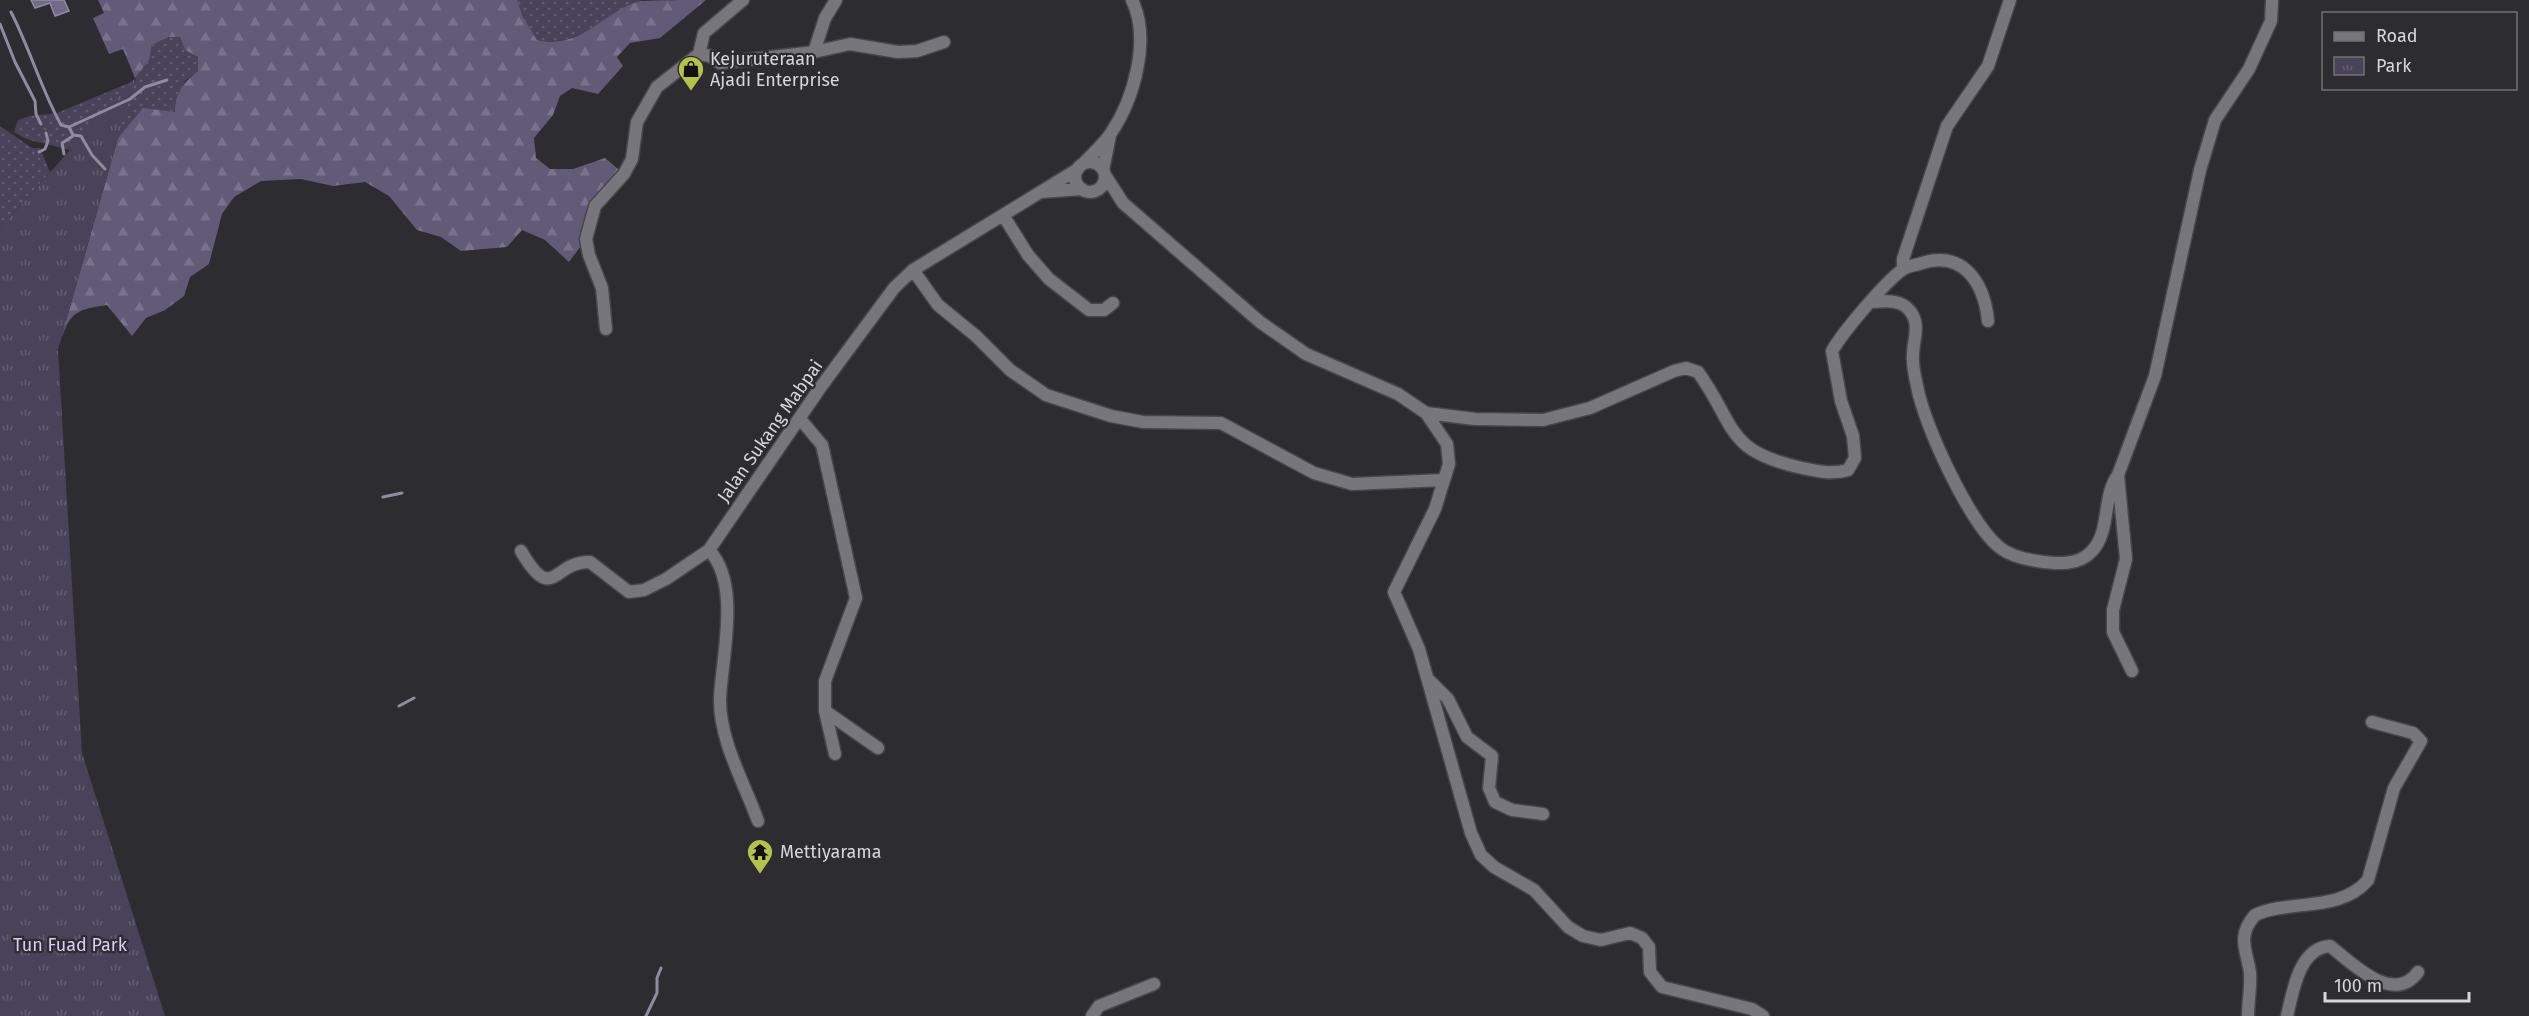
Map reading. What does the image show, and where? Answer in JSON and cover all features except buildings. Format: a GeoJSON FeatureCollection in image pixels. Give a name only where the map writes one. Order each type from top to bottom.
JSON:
{"type":"FeatureCollection","features":[{"type":"Feature","properties":{"kind":"street"},"geometry":{"type":"LineString","coordinates":[[606,329],[602,288],[589,255],[586,239],[596,206],[624,174],[632,159],[637,122],[657,87],[699,54],[704,33],[743,0]]}},
{"type":"Feature","properties":{"kind":"street"},"geometry":{"type":"LineString","coordinates":[[814,52],[825,18],[836,0]]}},
{"type":"Feature","properties":{"kind":"street","name":"Jalan Sukang Mabpai"},"geometry":{"type":"LineString","coordinates":[[1104,172],[1110,134],[1133,81],[1139,53],[1139,18],[1132,0]]}},
{"type":"Feature","properties":{"kind":"street"},"geometry":{"type":"LineString","coordinates":[[1903,269],[1903,259],[1922,197],[1947,126],[1988,66],[2010,0]]}},
{"type":"Feature","properties":{"kind":"street"},"geometry":{"type":"LineString","coordinates":[[1872,302],[1902,304],[1910,310],[1916,321],[1913,355],[1917,387],[1926,418],[1971,514],[2000,548],[2018,557],[2041,562],[2078,562],[2097,546],[2112,483],[2118,475],[2155,376],[2200,170],[2215,120],[2249,69],[2271,21],[2272,0]]}},
{"type":"Feature","properties":{"kind":"street"},"geometry":{"type":"LineString","coordinates":[[699,54],[710,56],[720,63],[814,52],[850,44],[898,52],[917,51],[944,42]]}},
{"type":"Feature","properties":{"kind":"street","name":"Jalan Sukang Mabpai"},"geometry":{"type":"LineString","coordinates":[[521,550],[540,577],[553,578],[583,562],[590,562],[629,592],[644,590],[666,579],[709,550],[801,420],[820,388],[878,310],[913,270],[1080,167],[1110,134]]}},
{"type":"Feature","properties":{"kind":"street"},"geometry":{"type":"LineString","coordinates":[[1123,203],[1085,190],[1076,180],[1080,167],[1094,163],[1104,172],[1123,203],[1260,322],[1306,354],[1398,394],[1426,413],[1450,451],[1435,509],[1394,592],[1419,650],[1471,834],[1481,855],[1494,867],[1525,884],[1568,927],[1583,936],[1601,940],[1630,933],[1642,938],[1649,947],[1650,972],[1662,987],[1752,1009],[1763,1016]]}},
{"type":"Feature","properties":{"kind":"street"},"geometry":{"type":"LineString","coordinates":[[1085,190],[1100,188],[1104,172]]}},
{"type":"Feature","properties":{"kind":"street","name":"Jalan Sukang Mabpai"},"geometry":{"type":"LineString","coordinates":[[1038,193],[1085,190]]}},
{"type":"Feature","properties":{"kind":"street"},"geometry":{"type":"LineString","coordinates":[[1003,215],[1028,255],[1049,279],[1089,310],[1104,310],[1113,303]]}},
{"type":"Feature","properties":{"kind":"street"},"geometry":{"type":"LineString","coordinates":[[1426,413],[1475,419],[1543,420],[1590,408],[1674,371],[1686,368],[1698,372],[1729,429],[1761,457],[1819,472],[1839,473],[1848,470],[1855,458],[1853,436],[1841,401],[1832,351],[1847,329],[1903,269],[1938,258],[1965,268],[1982,292],[1988,321]]}},
{"type":"Feature","properties":{"kind":"street"},"geometry":{"type":"LineString","coordinates":[[913,270],[938,305],[976,336],[1010,370],[1046,396],[1111,416],[1143,423],[1221,423],[1314,473],[1352,484],[1444,480]]}},
{"type":"Feature","properties":{"kind":"street"},"geometry":{"type":"LineString","coordinates":[[801,420],[822,445],[856,598],[825,681],[825,711],[835,754]]}},
{"type":"Feature","properties":{"kind":"street"},"geometry":{"type":"LineString","coordinates":[[2118,475],[2126,559],[2113,610],[2113,632],[2132,671]]}},
{"type":"Feature","properties":{"kind":"street"},"geometry":{"type":"LineString","coordinates":[[709,550],[722,574],[728,594],[720,700],[723,729],[758,821]]}},
{"type":"Feature","properties":{"kind":"street"},"geometry":{"type":"LineString","coordinates":[[1427,679],[1448,699],[1467,737],[1492,756],[1489,788],[1495,802],[1512,810],[1543,814]]}},
{"type":"Feature","properties":{"kind":"street"},"geometry":{"type":"LineString","coordinates":[[825,711],[878,748]]}},
{"type":"Feature","properties":{"kind":"street"},"geometry":{"type":"LineString","coordinates":[[2248,1016],[2250,974],[2242,946],[2248,924],[2254,915],[2326,902],[2359,890],[2368,880],[2394,788],[2421,741],[2413,734],[2372,722]]}},
{"type":"Feature","properties":{"kind":"street"},"geometry":{"type":"LineString","coordinates":[[2288,1016],[2301,968],[2312,952],[2320,947],[2330,946],[2376,980],[2395,985],[2409,982],[2418,972]]}},
{"type":"Feature","properties":{"kind":"street"},"geometry":{"type":"LineString","coordinates":[[1092,1016],[1099,1006],[1154,984]]}},
{"type":"Feature","properties":{"kind":"green space"},"geometry":{"type":"Polygon","coordinates":[[[98,0],[517,0],[523,17],[537,40],[553,42],[579,35],[614,13],[640,1],[706,0],[660,38],[630,43],[617,57],[623,66],[598,94],[572,88],[560,96],[553,115],[534,138],[536,158],[550,169],[573,169],[605,158],[624,174],[605,194],[586,239],[569,262],[545,240],[522,230],[507,247],[461,251],[441,237],[417,230],[389,196],[365,182],[333,186],[301,179],[261,181],[234,197],[222,214],[209,264],[190,277],[184,296],[165,310],[146,318],[132,336],[107,305],[86,309],[69,321],[58,349],[118,138],[143,108],[175,112],[181,88],[198,71],[198,57],[185,50],[180,37],[169,37],[152,45],[149,60],[135,78],[123,49],[109,54],[93,18],[104,13],[98,0]]]}},
{"type":"Feature","properties":{"kind":"green space"},"geometry":{"type":"Polygon","coordinates":[[[517,0],[642,0],[579,35],[566,40],[552,41],[537,40],[523,17],[517,0]]]}},
{"type":"Feature","properties":{"kind":"green space"},"geometry":{"type":"Polygon","coordinates":[[[169,37],[180,37],[185,50],[198,57],[198,71],[185,81],[176,112],[143,109],[115,141],[96,150],[70,150],[30,140],[14,132],[18,120],[30,116],[57,113],[136,80],[135,78],[149,60],[152,45],[169,37]]]}},
{"type":"Feature","properties":{"kind":"green space","name":"Tun Fuad Park"},"geometry":{"type":"Polygon","coordinates":[[[135,78],[58,349],[82,753],[165,1016],[0,1016],[0,228],[135,78]]]}},
{"type":"Feature","properties":{"kind":"green space"},"geometry":{"type":"Polygon","coordinates":[[[0,126],[32,148],[40,148],[50,172],[0,228],[0,126]]]}},
{"type":"Feature","properties":{"kind":"water"},"geometry":{"type":"Polygon","coordinates":[[[31,0],[64,0],[69,11],[55,16],[50,3],[35,8],[31,0]]]}},
{"type":"Feature","properties":{"kind":"waterway"},"geometry":{"type":"LineString","coordinates":[[11,12],[61,125],[69,127],[73,135],[81,136],[92,155],[105,169]]}},
{"type":"Feature","properties":{"kind":"waterway"},"geometry":{"type":"LineString","coordinates":[[0,24],[15,62],[35,101],[36,114],[41,124]]}},
{"type":"Feature","properties":{"kind":"waterway"},"geometry":{"type":"LineString","coordinates":[[69,127],[130,99],[145,87],[167,80]]}},
{"type":"Feature","properties":{"kind":"waterway"},"geometry":{"type":"LineString","coordinates":[[39,152],[45,149],[48,141],[46,133]]}},
{"type":"Feature","properties":{"kind":"waterway"},"geometry":{"type":"LineString","coordinates":[[64,154],[62,143],[73,136]]}},
{"type":"Feature","properties":{"kind":"waterway"},"geometry":{"type":"LineString","coordinates":[[383,497],[402,493]]}},
{"type":"Feature","properties":{"kind":"waterway"},"geometry":{"type":"LineString","coordinates":[[399,706],[414,698]]}},
{"type":"Feature","properties":{"kind":"waterway"},"geometry":{"type":"LineString","coordinates":[[646,1016],[657,993],[657,978],[661,968]]}},
{"type":"Feature","properties":{"kind":"place","name":"Kejuruteraan Ajadi Enterprise"},"geometry":{"type":"Point","coordinates":[691,92]}},
{"type":"Feature","properties":{"kind":"place","name":"Mettiyarama"},"geometry":{"type":"Point","coordinates":[760,875]}}]}
